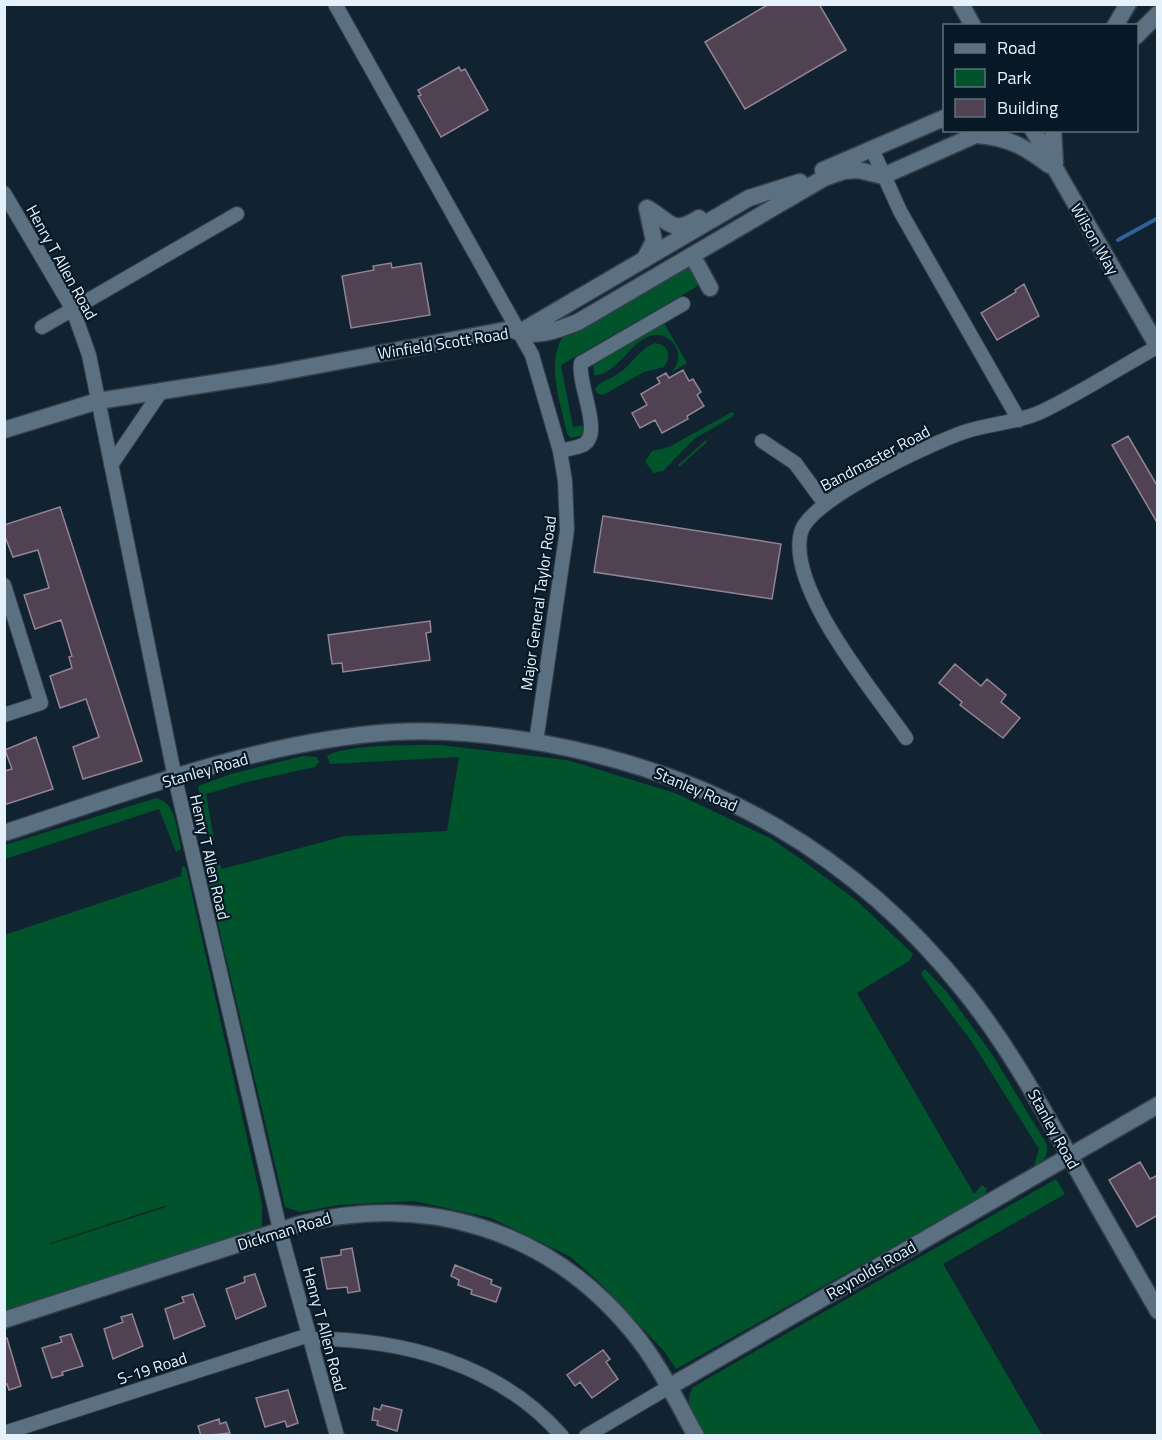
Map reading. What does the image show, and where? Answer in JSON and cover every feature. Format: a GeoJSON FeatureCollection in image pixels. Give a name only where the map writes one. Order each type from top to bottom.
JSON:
{"type":"FeatureCollection","features":[{"type":"Feature","properties":{"kind":"street","name":"Major General Taylor Road"},"geometry":{"type":"LineString","coordinates":[[335,4],[532,355],[560,451],[566,489],[567,530],[536,742]]}},
{"type":"Feature","properties":{"kind":"street"},"geometry":{"type":"LineString","coordinates":[[1116,24],[1128,4]]}},
{"type":"Feature","properties":{"kind":"street"},"geometry":{"type":"LineString","coordinates":[[1138,35],[1158,14]]}},
{"type":"Feature","properties":{"kind":"street","name":"Winfield Scott Road"},"geometry":{"type":"LineString","coordinates":[[4,430],[98,401],[271,374],[512,329],[519,333],[749,198],[789,188],[842,160],[943,119]]}},
{"type":"Feature","properties":{"kind":"street","name":"Wilson Way"},"geometry":{"type":"LineString","coordinates":[[1034,132],[1157,347]]}},
{"type":"Feature","properties":{"kind":"street"},"geometry":{"type":"LineString","coordinates":[[1053,132],[1056,170]]}},
{"type":"Feature","properties":{"kind":"street"},"geometry":{"type":"LineString","coordinates":[[519,333],[543,333],[578,322],[824,178],[844,171],[858,170],[883,176],[982,133],[1025,146],[1056,170]]}},
{"type":"Feature","properties":{"kind":"street"},"geometry":{"type":"LineString","coordinates":[[872,149],[900,211],[1019,420]]}},
{"type":"Feature","properties":{"kind":"street","name":"Henry T Allen Road"},"geometry":{"type":"LineString","coordinates":[[4,193],[73,310],[89,355],[175,778],[280,1230],[337,1436]]}},
{"type":"Feature","properties":{"kind":"street"},"geometry":{"type":"LineString","coordinates":[[644,260],[654,242],[647,208],[659,215],[665,223],[682,227],[730,201],[749,198]]}},
{"type":"Feature","properties":{"kind":"street"},"geometry":{"type":"LineString","coordinates":[[42,327],[237,214]]}},
{"type":"Feature","properties":{"kind":"street"},"geometry":{"type":"LineString","coordinates":[[692,255],[710,288]]}},
{"type":"Feature","properties":{"kind":"street"},"geometry":{"type":"LineString","coordinates":[[560,451],[585,444],[590,438],[593,426],[579,373],[581,363],[683,304]]}},
{"type":"Feature","properties":{"kind":"street","name":"Bandmaster Road"},"geometry":{"type":"LineString","coordinates":[[906,738],[815,604],[805,577],[801,532],[813,513],[917,452],[963,432],[989,424],[1019,420],[1041,412],[1157,347]]}},
{"type":"Feature","properties":{"kind":"street"},"geometry":{"type":"LineString","coordinates":[[111,465],[162,390]]}},
{"type":"Feature","properties":{"kind":"street"},"geometry":{"type":"LineString","coordinates":[[762,441],[795,463],[825,504]]}},
{"type":"Feature","properties":{"kind":"street"},"geometry":{"type":"LineString","coordinates":[[4,585],[41,703],[4,715]]}},
{"type":"Feature","properties":{"kind":"street","name":"Stanley Road"},"geometry":{"type":"LineString","coordinates":[[4,833],[175,778],[310,743],[393,732],[469,732],[536,742],[603,754],[688,783],[778,828],[845,874],[887,907],[924,943],[963,990],[1017,1064],[1158,1311]]}},
{"type":"Feature","properties":{"kind":"street","name":"Reynolds Road"},"geometry":{"type":"LineString","coordinates":[[586,1436],[1158,1105]]}},
{"type":"Feature","properties":{"kind":"street","name":"Dickman Road"},"geometry":{"type":"LineString","coordinates":[[4,1320],[280,1230],[336,1215],[404,1212],[471,1224],[502,1234],[561,1265],[612,1307],[652,1359],[696,1436]]}},
{"type":"Feature","properties":{"kind":"street","name":"S-19 Road"},"geometry":{"type":"LineString","coordinates":[[4,1433],[310,1337],[409,1347],[461,1366],[509,1391],[562,1436]]}},
{"type":"Feature","properties":{"kind":"green space"},"geometry":{"type":"Polygon","coordinates":[[[685,265],[691,268],[699,282],[696,287],[561,365],[573,427],[585,425],[584,435],[571,438],[567,434],[556,385],[555,361],[562,338],[685,265]]]}},
{"type":"Feature","properties":{"kind":"green space"},"geometry":{"type":"Polygon","coordinates":[[[664,323],[687,363],[672,372],[678,362],[677,350],[669,339],[658,335],[639,342],[612,368],[594,375],[593,363],[664,323]]]}},
{"type":"Feature","properties":{"kind":"green space"},"geometry":{"type":"Polygon","coordinates":[[[655,343],[663,346],[668,352],[668,359],[664,367],[644,372],[603,395],[597,393],[595,389],[599,384],[621,372],[643,350],[655,343]]]}},
{"type":"Feature","properties":{"kind":"green space"},"geometry":{"type":"Polygon","coordinates":[[[732,412],[734,414],[732,417],[694,439],[663,471],[654,473],[645,462],[652,451],[669,447],[732,412]]]}},
{"type":"Feature","properties":{"kind":"green space"},"geometry":{"type":"Polygon","coordinates":[[[706,440],[707,442],[679,467],[678,465],[706,440]]]}},
{"type":"Feature","properties":{"kind":"green space"},"geometry":{"type":"Polygon","coordinates":[[[440,745],[567,760],[675,793],[770,838],[857,901],[913,954],[909,961],[857,993],[974,1194],[982,1185],[987,1189],[984,1196],[676,1369],[664,1351],[603,1286],[571,1257],[491,1218],[414,1201],[339,1205],[300,1212],[285,1207],[204,865],[208,860],[216,857],[222,869],[345,836],[447,831],[459,757],[330,764],[327,756],[348,749],[364,747],[440,745]]]}},
{"type":"Feature","properties":{"kind":"green space"},"geometry":{"type":"Polygon","coordinates":[[[303,756],[317,757],[319,762],[315,767],[206,794],[214,840],[212,843],[209,841],[198,786],[231,774],[303,756]]]}},
{"type":"Feature","properties":{"kind":"green space"},"geometry":{"type":"Polygon","coordinates":[[[156,798],[168,805],[174,816],[181,849],[176,852],[159,809],[5,859],[5,845],[156,798]]]}},
{"type":"Feature","properties":{"kind":"green space"},"geometry":{"type":"Polygon","coordinates":[[[182,866],[186,868],[262,1204],[262,1226],[257,1230],[5,1312],[4,935],[181,876],[182,866]],[[167,1205],[51,1244],[163,1208],[167,1205]]]}},
{"type":"Feature","properties":{"kind":"green space"},"geometry":{"type":"Polygon","coordinates":[[[925,969],[947,992],[992,1054],[1046,1143],[1046,1154],[1041,1162],[1034,1165],[1039,1149],[972,1042],[922,976],[921,973],[925,969]]]}},
{"type":"Feature","properties":{"kind":"green space"},"geometry":{"type":"Polygon","coordinates":[[[1056,1179],[1065,1194],[943,1264],[1042,1435],[705,1435],[689,1406],[693,1387],[1056,1179]]]}},
{"type":"Feature","properties":{"kind":"building"},"geometry":{"type":"Polygon","coordinates":[[[769,4],[819,4],[846,50],[745,109],[705,42],[769,4]]]}},
{"type":"Feature","properties":{"kind":"building"},"geometry":{"type":"Polygon","coordinates":[[[459,67],[461,71],[465,69],[488,110],[441,137],[418,96],[421,95],[418,90],[459,67]]]}},
{"type":"Feature","properties":{"kind":"building"},"geometry":{"type":"Polygon","coordinates":[[[391,263],[392,268],[421,263],[430,315],[351,328],[342,276],[374,270],[373,266],[391,263]]]}},
{"type":"Feature","properties":{"kind":"building"},"geometry":{"type":"Polygon","coordinates":[[[1024,284],[1039,316],[997,340],[981,313],[1016,292],[1015,290],[1024,284]]]}},
{"type":"Feature","properties":{"kind":"building"},"geometry":{"type":"Polygon","coordinates":[[[683,370],[689,381],[693,379],[701,392],[697,395],[704,406],[687,416],[688,419],[662,433],[655,420],[640,428],[632,413],[647,405],[641,394],[660,383],[657,378],[666,373],[669,378],[683,370]]]}},
{"type":"Feature","properties":{"kind":"building"},"geometry":{"type":"Polygon","coordinates":[[[1128,436],[1158,487],[1158,524],[1112,445],[1128,436]]]}},
{"type":"Feature","properties":{"kind":"building"},"geometry":{"type":"Polygon","coordinates":[[[60,507],[142,761],[83,779],[73,747],[99,737],[86,699],[60,708],[50,676],[72,668],[69,657],[72,656],[61,620],[35,629],[24,595],[49,588],[38,550],[13,557],[4,534],[4,525],[60,507]]]}},
{"type":"Feature","properties":{"kind":"building"},"geometry":{"type":"Polygon","coordinates":[[[603,516],[781,544],[772,599],[594,572],[603,516]]]}},
{"type":"Feature","properties":{"kind":"building"},"geometry":{"type":"Polygon","coordinates":[[[430,621],[431,632],[426,633],[430,660],[343,672],[342,663],[332,664],[328,635],[430,621]]]}},
{"type":"Feature","properties":{"kind":"building"},"geometry":{"type":"Polygon","coordinates":[[[955,664],[981,686],[987,679],[1006,695],[1001,702],[1020,718],[1003,738],[960,705],[962,702],[939,683],[955,664]]]}},
{"type":"Feature","properties":{"kind":"building"},"geometry":{"type":"Polygon","coordinates":[[[36,737],[53,789],[4,805],[4,771],[12,769],[5,750],[36,737]]]}},
{"type":"Feature","properties":{"kind":"building"},"geometry":{"type":"Polygon","coordinates":[[[1140,1162],[1150,1179],[1158,1175],[1158,1215],[1137,1227],[1109,1180],[1140,1162]]]}},
{"type":"Feature","properties":{"kind":"building"},"geometry":{"type":"Polygon","coordinates":[[[352,1248],[360,1291],[348,1293],[347,1287],[327,1289],[321,1258],[341,1255],[341,1250],[352,1248]]]}},
{"type":"Feature","properties":{"kind":"building"},"geometry":{"type":"Polygon","coordinates":[[[455,1265],[492,1280],[491,1284],[501,1288],[496,1302],[471,1294],[472,1290],[458,1285],[459,1280],[451,1276],[455,1265]]]}},
{"type":"Feature","properties":{"kind":"building"},"geometry":{"type":"Polygon","coordinates":[[[255,1274],[266,1306],[236,1319],[226,1289],[245,1282],[244,1277],[255,1274]]]}},
{"type":"Feature","properties":{"kind":"building"},"geometry":{"type":"Polygon","coordinates":[[[193,1294],[205,1326],[174,1339],[165,1309],[184,1302],[182,1297],[193,1294]]]}},
{"type":"Feature","properties":{"kind":"building"},"geometry":{"type":"Polygon","coordinates":[[[132,1314],[143,1346],[113,1359],[104,1329],[123,1322],[121,1317],[132,1314]]]}},
{"type":"Feature","properties":{"kind":"building"},"geometry":{"type":"Polygon","coordinates":[[[71,1334],[83,1366],[62,1372],[63,1375],[52,1378],[42,1348],[62,1342],[60,1337],[71,1334]]]}},
{"type":"Feature","properties":{"kind":"building"},"geometry":{"type":"Polygon","coordinates":[[[4,1338],[7,1338],[21,1386],[9,1390],[7,1384],[4,1384],[4,1338]]]}},
{"type":"Feature","properties":{"kind":"building"},"geometry":{"type":"Polygon","coordinates":[[[603,1350],[610,1359],[606,1362],[618,1379],[592,1398],[580,1382],[575,1386],[567,1375],[603,1350]]]}},
{"type":"Feature","properties":{"kind":"building"},"geometry":{"type":"Polygon","coordinates":[[[288,1390],[298,1423],[287,1427],[285,1421],[265,1427],[256,1398],[288,1390]]]}},
{"type":"Feature","properties":{"kind":"building"},"geometry":{"type":"Polygon","coordinates":[[[382,1405],[402,1410],[397,1431],[377,1425],[378,1421],[372,1420],[374,1408],[380,1410],[382,1405]]]}},
{"type":"Feature","properties":{"kind":"building"},"geometry":{"type":"Polygon","coordinates":[[[219,1419],[220,1424],[226,1422],[230,1433],[201,1436],[198,1426],[219,1419]]]}},
{"type":"Feature","properties":{"kind":"waterway"},"geometry":{"type":"LineString","coordinates":[[1118,240],[1158,218]]}}]}
